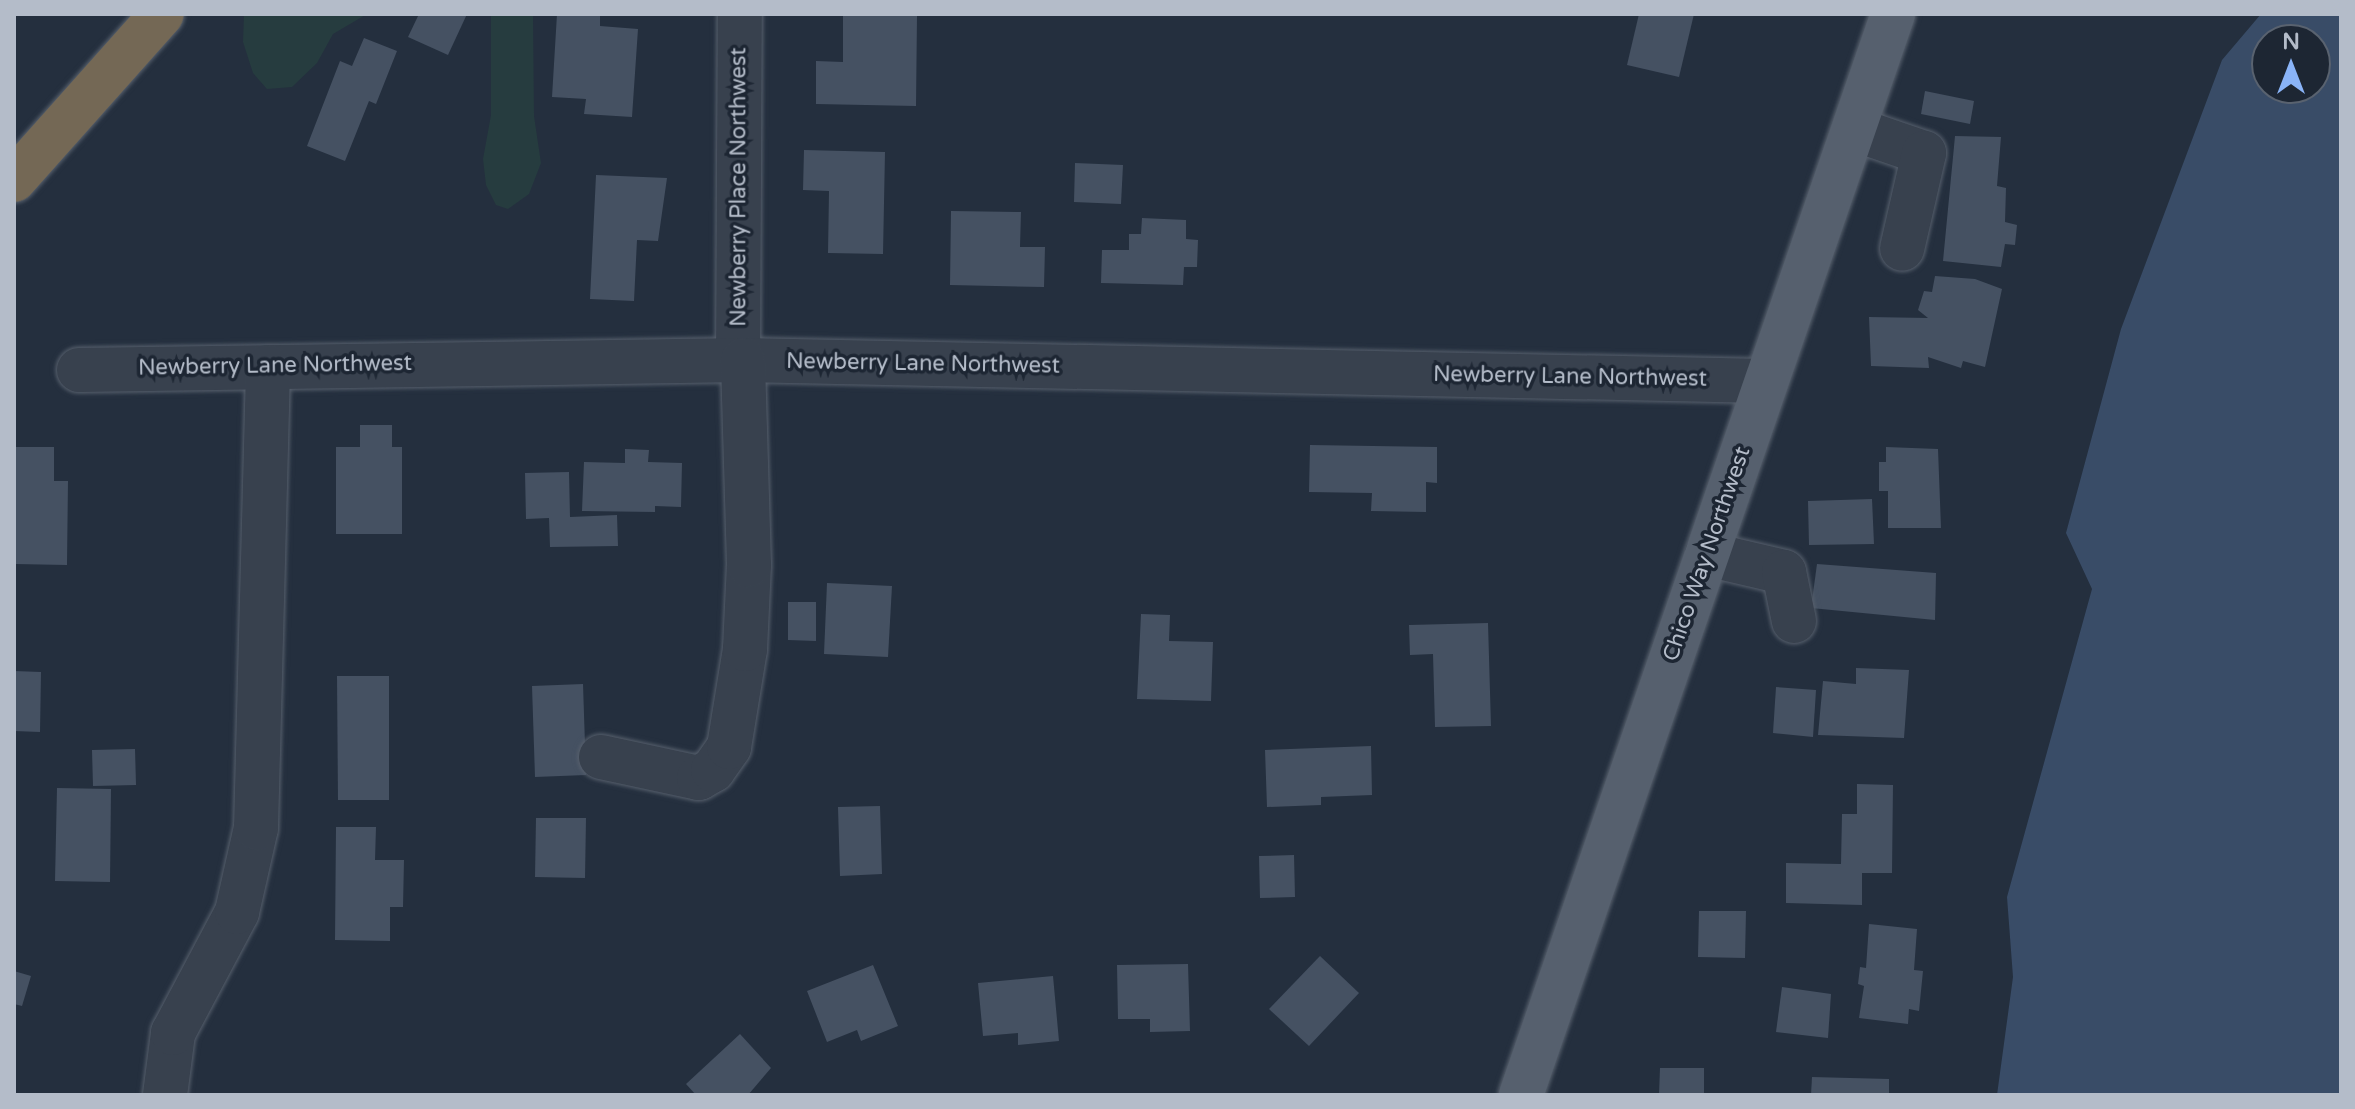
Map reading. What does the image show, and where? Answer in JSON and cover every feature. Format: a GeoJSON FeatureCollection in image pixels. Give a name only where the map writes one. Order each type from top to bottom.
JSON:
{"type":"FeatureCollection","features":[{"type":"Feature","properties":{"kind":"highway"},"geometry":{"type":"LineString","coordinates":[[14,180],[162,14]]}},
{"type":"Feature","properties":{"kind":"main road","name":"Chico Way Northwest"},"geometry":{"type":"LineString","coordinates":[[1521,1095],[1893,14]]}},
{"type":"Feature","properties":{"kind":"street","name":"Newberry Place Northwest"},"geometry":{"type":"LineString","coordinates":[[601,757],[699,778],[713,770],[729,747],[745,649],[749,565],[740,360],[740,14]]}},
{"type":"Feature","properties":{"kind":"street"},"geometry":{"type":"LineString","coordinates":[[1854,129],[1924,153],[1902,249]]}},
{"type":"Feature","properties":{"kind":"street","name":"Newberry Lane Northwest"},"geometry":{"type":"LineString","coordinates":[[79,370],[740,360],[1766,381]]}},
{"type":"Feature","properties":{"kind":"street"},"geometry":{"type":"LineString","coordinates":[[165,1095],[173,1033],[237,912],[252,854],[265,580],[268,367]]}},
{"type":"Feature","properties":{"kind":"street"},"geometry":{"type":"LineString","coordinates":[[1707,554],[1784,572],[1794,621]]}},
{"type":"Feature","properties":{"kind":"green space"},"geometry":{"type":"Polygon","coordinates":[[[244,14],[367,14],[333,34],[317,63],[292,87],[267,89],[253,73],[243,42],[244,14]]]}},
{"type":"Feature","properties":{"kind":"green space"},"geometry":{"type":"Polygon","coordinates":[[[491,14],[533,14],[534,116],[541,163],[529,194],[508,209],[496,205],[486,185],[483,159],[491,115],[491,14]]]}},
{"type":"Feature","properties":{"kind":"water"},"geometry":{"type":"Polygon","coordinates":[[[2261,14],[2341,14],[2341,1095],[1997,1095],[2013,977],[2007,897],[2092,589],[2066,533],[2121,329],[2222,60],[2251,26],[2251,104],[2331,104],[2331,24],[2253,24],[2261,14]]]}},
{"type":"Feature","properties":{"kind":"building"},"geometry":{"type":"Polygon","coordinates":[[[419,14],[467,14],[448,55],[408,37],[419,14]]]}},
{"type":"Feature","properties":{"kind":"building"},"geometry":{"type":"Polygon","coordinates":[[[557,14],[600,14],[600,26],[638,29],[632,117],[584,114],[586,99],[552,97],[557,14]]]}},
{"type":"Feature","properties":{"kind":"building"},"geometry":{"type":"Polygon","coordinates":[[[1639,14],[1694,14],[1679,77],[1627,65],[1639,14]]]}},
{"type":"Feature","properties":{"kind":"building"},"geometry":{"type":"Polygon","coordinates":[[[843,15],[917,16],[916,106],[816,104],[816,61],[843,62],[843,15]]]}},
{"type":"Feature","properties":{"kind":"building"},"geometry":{"type":"Polygon","coordinates":[[[364,38],[397,51],[376,104],[369,101],[345,161],[307,146],[340,61],[352,66],[364,38]]]}},
{"type":"Feature","properties":{"kind":"building"},"geometry":{"type":"Polygon","coordinates":[[[1925,91],[1974,101],[1970,124],[1921,114],[1925,91]]]}},
{"type":"Feature","properties":{"kind":"building"},"geometry":{"type":"Polygon","coordinates":[[[1955,136],[2001,137],[1997,186],[2006,188],[2005,222],[2017,225],[2015,245],[2005,244],[2001,267],[1943,261],[1955,136]]]}},
{"type":"Feature","properties":{"kind":"building"},"geometry":{"type":"Polygon","coordinates":[[[804,150],[885,152],[883,254],[828,253],[829,191],[803,190],[804,150]]]}},
{"type":"Feature","properties":{"kind":"building"},"geometry":{"type":"Polygon","coordinates":[[[1075,163],[1123,165],[1121,204],[1074,202],[1075,163]]]}},
{"type":"Feature","properties":{"kind":"building"},"geometry":{"type":"Polygon","coordinates":[[[596,175],[667,178],[658,241],[637,240],[634,301],[590,299],[596,175]]]}},
{"type":"Feature","properties":{"kind":"building"},"geometry":{"type":"Polygon","coordinates":[[[951,211],[1021,212],[1020,247],[1045,247],[1044,287],[950,285],[951,211]]]}},
{"type":"Feature","properties":{"kind":"building"},"geometry":{"type":"Polygon","coordinates":[[[1142,218],[1186,220],[1186,239],[1198,240],[1197,267],[1184,267],[1183,285],[1101,283],[1102,250],[1129,250],[1129,234],[1141,234],[1142,218]]]}},
{"type":"Feature","properties":{"kind":"building"},"geometry":{"type":"Polygon","coordinates":[[[1935,276],[1975,279],[2002,289],[1985,367],[1963,361],[1961,368],[1928,357],[1929,368],[1871,366],[1869,317],[1928,318],[1918,310],[1924,291],[1932,292],[1935,276]]]}},
{"type":"Feature","properties":{"kind":"building"},"geometry":{"type":"Polygon","coordinates":[[[360,425],[392,425],[392,447],[402,447],[402,534],[336,534],[336,447],[360,447],[360,425]]]}},
{"type":"Feature","properties":{"kind":"building"},"geometry":{"type":"Polygon","coordinates":[[[1310,445],[1437,447],[1437,483],[1426,482],[1426,512],[1371,511],[1372,493],[1309,492],[1310,445]]]}},
{"type":"Feature","properties":{"kind":"building"},"geometry":{"type":"Polygon","coordinates":[[[16,447],[54,447],[54,481],[68,481],[67,565],[15,564],[16,447]]]}},
{"type":"Feature","properties":{"kind":"building"},"geometry":{"type":"Polygon","coordinates":[[[1886,447],[1938,449],[1941,528],[1888,528],[1888,491],[1879,491],[1879,462],[1886,462],[1886,447]]]}},
{"type":"Feature","properties":{"kind":"building"},"geometry":{"type":"Polygon","coordinates":[[[625,449],[649,450],[648,462],[682,463],[681,507],[655,506],[655,512],[582,511],[584,462],[625,463],[625,449]]]}},
{"type":"Feature","properties":{"kind":"building"},"geometry":{"type":"Polygon","coordinates":[[[569,472],[570,517],[617,515],[618,546],[550,547],[549,518],[526,519],[525,473],[569,472]]]}},
{"type":"Feature","properties":{"kind":"building"},"geometry":{"type":"Polygon","coordinates":[[[1872,499],[1874,544],[1809,545],[1808,501],[1872,499]]]}},
{"type":"Feature","properties":{"kind":"building"},"geometry":{"type":"Polygon","coordinates":[[[1817,564],[1936,573],[1935,620],[1811,608],[1817,564]]]}},
{"type":"Feature","properties":{"kind":"building"},"geometry":{"type":"Polygon","coordinates":[[[827,583],[892,586],[888,657],[824,654],[827,583]]]}},
{"type":"Feature","properties":{"kind":"building"},"geometry":{"type":"Polygon","coordinates":[[[788,602],[816,602],[816,641],[788,640],[788,602]]]}},
{"type":"Feature","properties":{"kind":"building"},"geometry":{"type":"Polygon","coordinates":[[[1141,614],[1170,615],[1169,641],[1213,642],[1211,701],[1137,699],[1141,614]]]}},
{"type":"Feature","properties":{"kind":"building"},"geometry":{"type":"Polygon","coordinates":[[[1488,623],[1491,726],[1435,727],[1433,654],[1410,655],[1409,625],[1488,623]]]}},
{"type":"Feature","properties":{"kind":"building"},"geometry":{"type":"Polygon","coordinates":[[[1856,668],[1909,670],[1904,738],[1818,735],[1823,681],[1856,684],[1856,668]]]}},
{"type":"Feature","properties":{"kind":"building"},"geometry":{"type":"Polygon","coordinates":[[[14,671],[41,672],[40,732],[14,731],[14,671]]]}},
{"type":"Feature","properties":{"kind":"building"},"geometry":{"type":"Polygon","coordinates":[[[337,676],[389,676],[389,800],[338,800],[337,676]]]}},
{"type":"Feature","properties":{"kind":"building"},"geometry":{"type":"Polygon","coordinates":[[[583,684],[586,775],[535,777],[532,686],[583,684]]]}},
{"type":"Feature","properties":{"kind":"building"},"geometry":{"type":"Polygon","coordinates":[[[1776,687],[1816,690],[1813,737],[1773,733],[1776,687]]]}},
{"type":"Feature","properties":{"kind":"building"},"geometry":{"type":"Polygon","coordinates":[[[1371,746],[1372,795],[1321,797],[1321,805],[1267,807],[1265,750],[1371,746]]]}},
{"type":"Feature","properties":{"kind":"building"},"geometry":{"type":"Polygon","coordinates":[[[135,749],[136,785],[93,786],[92,750],[135,749]]]}},
{"type":"Feature","properties":{"kind":"building"},"geometry":{"type":"Polygon","coordinates":[[[1857,784],[1893,785],[1892,873],[1862,873],[1862,905],[1786,903],[1786,863],[1841,864],[1842,814],[1857,814],[1857,784]]]}},
{"type":"Feature","properties":{"kind":"building"},"geometry":{"type":"Polygon","coordinates":[[[57,788],[111,789],[110,882],[55,881],[57,788]]]}},
{"type":"Feature","properties":{"kind":"building"},"geometry":{"type":"Polygon","coordinates":[[[880,806],[882,874],[840,876],[838,807],[880,806]]]}},
{"type":"Feature","properties":{"kind":"building"},"geometry":{"type":"Polygon","coordinates":[[[536,818],[586,818],[585,878],[535,877],[536,818]]]}},
{"type":"Feature","properties":{"kind":"building"},"geometry":{"type":"Polygon","coordinates":[[[336,827],[376,827],[375,860],[404,860],[403,907],[390,907],[390,941],[335,940],[336,827]]]}},
{"type":"Feature","properties":{"kind":"building"},"geometry":{"type":"Polygon","coordinates":[[[1294,855],[1295,897],[1260,898],[1259,856],[1294,855]]]}},
{"type":"Feature","properties":{"kind":"building"},"geometry":{"type":"Polygon","coordinates":[[[1699,911],[1746,911],[1745,958],[1698,957],[1699,911]]]}},
{"type":"Feature","properties":{"kind":"building"},"geometry":{"type":"Polygon","coordinates":[[[1869,924],[1917,929],[1914,970],[1923,971],[1919,1011],[1909,1009],[1908,1024],[1859,1018],[1864,986],[1858,984],[1860,967],[1866,968],[1869,924]]]}},
{"type":"Feature","properties":{"kind":"building"},"geometry":{"type":"Polygon","coordinates":[[[1320,956],[1359,993],[1309,1046],[1269,1009],[1320,956]]]}},
{"type":"Feature","properties":{"kind":"building"},"geometry":{"type":"Polygon","coordinates":[[[1188,964],[1190,1031],[1150,1032],[1150,1019],[1118,1019],[1117,965],[1188,964]]]}},
{"type":"Feature","properties":{"kind":"building"},"geometry":{"type":"Polygon","coordinates":[[[873,965],[898,1026],[861,1041],[857,1030],[827,1042],[807,991],[873,965]]]}},
{"type":"Feature","properties":{"kind":"building"},"geometry":{"type":"Polygon","coordinates":[[[14,971],[31,976],[22,1006],[14,1004],[14,971]]]}},
{"type":"Feature","properties":{"kind":"building"},"geometry":{"type":"Polygon","coordinates":[[[1053,976],[1059,1041],[1018,1045],[1018,1033],[983,1036],[978,983],[1053,976]]]}},
{"type":"Feature","properties":{"kind":"building"},"geometry":{"type":"Polygon","coordinates":[[[1782,987],[1831,994],[1828,1038],[1776,1032],[1782,987]]]}},
{"type":"Feature","properties":{"kind":"building"},"geometry":{"type":"Polygon","coordinates":[[[740,1034],[771,1068],[748,1095],[696,1095],[686,1084],[740,1034]]]}},
{"type":"Feature","properties":{"kind":"building"},"geometry":{"type":"Polygon","coordinates":[[[1660,1068],[1704,1068],[1704,1095],[1659,1095],[1660,1068]]]}},
{"type":"Feature","properties":{"kind":"building"},"geometry":{"type":"Polygon","coordinates":[[[1812,1077],[1889,1079],[1889,1095],[1811,1095],[1812,1077]]]}}]}
